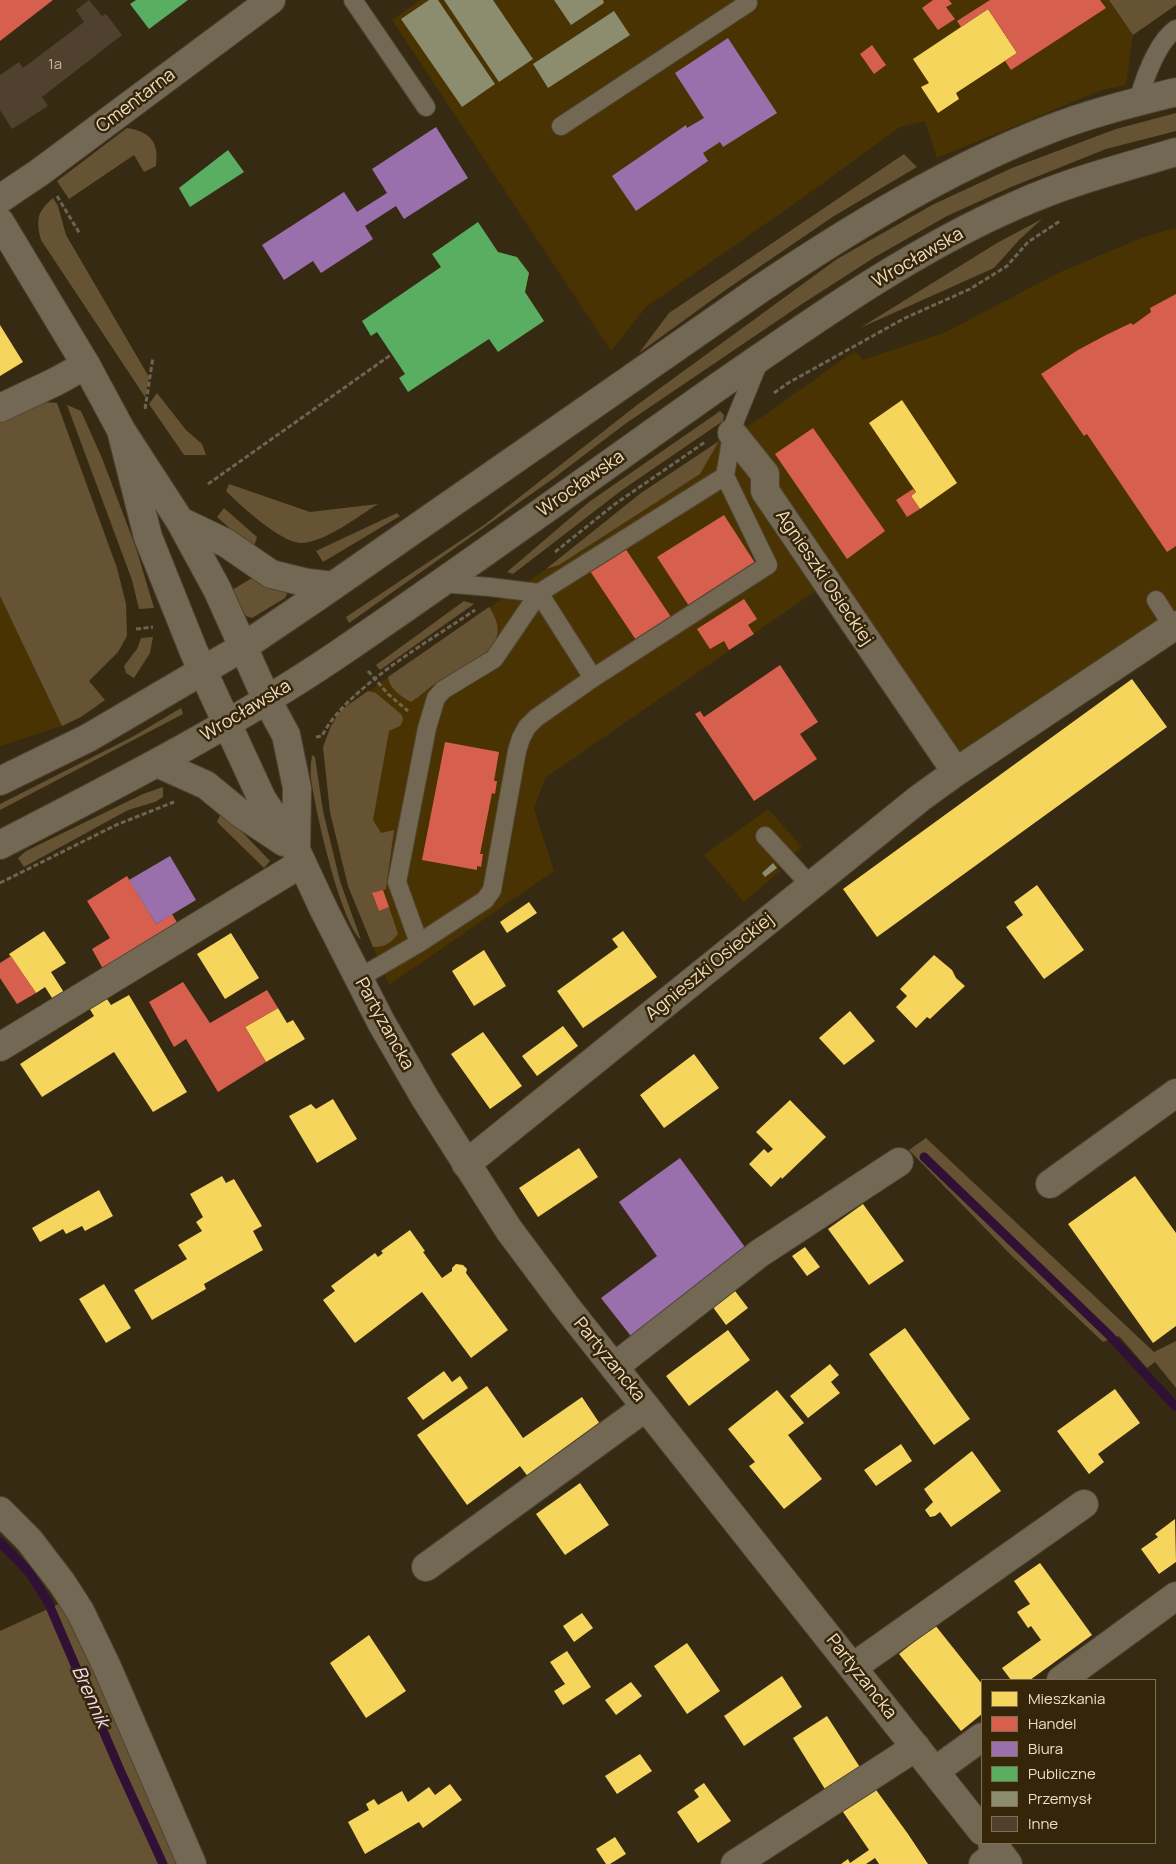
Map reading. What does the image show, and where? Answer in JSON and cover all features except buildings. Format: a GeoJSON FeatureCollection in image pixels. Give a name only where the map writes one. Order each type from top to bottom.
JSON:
{"type":"FeatureCollection","features":[{"type":"Feature","properties":{"kind":"main road","name":"Cmentarna"},"geometry":{"type":"LineString","coordinates":[[0,199],[40,172],[271,0]]}},
{"type":"Feature","properties":{"kind":"main road"},"geometry":{"type":"LineString","coordinates":[[0,781],[88,738],[243,647],[630,378],[811,255],[954,172],[1045,131],[1106,110],[1176,92]]}},
{"type":"Feature","properties":{"kind":"main road","name":"Wrocławska"},"geometry":{"type":"LineString","coordinates":[[0,845],[227,724],[351,646],[760,358],[894,269],[1017,204],[1083,178],[1176,152]]}},
{"type":"Feature","properties":{"kind":"main road"},"geometry":{"type":"LineString","coordinates":[[0,222],[86,365],[121,430]]}},
{"type":"Feature","properties":{"kind":"main road"},"geometry":{"type":"LineString","coordinates":[[0,408],[86,365]]}},
{"type":"Feature","properties":{"kind":"main road","name":"Agnieszki Osieckiej"},"geometry":{"type":"LineString","coordinates":[[733,428],[765,474],[765,491],[956,772]]}},
{"type":"Feature","properties":{"kind":"main road","name":"Partyzancka"},"geometry":{"type":"LineString","coordinates":[[121,430],[180,521],[217,588],[267,700],[286,735],[297,788],[299,856]]}},
{"type":"Feature","properties":{"kind":"main road","name":"Partyzancka"},"geometry":{"type":"LineString","coordinates":[[121,430],[148,537],[203,672],[227,724],[262,798],[299,856],[359,978],[420,1089],[466,1164],[509,1230],[568,1309],[981,1829]]}},
{"type":"Feature","properties":{"kind":"main road"},"geometry":{"type":"LineString","coordinates":[[180,521],[226,543],[271,574],[308,583],[333,586]]}},
{"type":"Feature","properties":{"kind":"main road","name":"Agnieszki Osieckiej"},"geometry":{"type":"LineString","coordinates":[[466,1164],[920,798],[1175,626]]}},
{"type":"Feature","properties":{"kind":"main road"},"geometry":{"type":"LineString","coordinates":[[0,1047],[299,856],[206,785],[157,763]]}},
{"type":"Feature","properties":{"kind":"main road"},"geometry":{"type":"LineString","coordinates":[[1050,1184],[1176,1094]]}},
{"type":"Feature","properties":{"kind":"main road"},"geometry":{"type":"LineString","coordinates":[[614,1367],[760,1253],[899,1162]]}},
{"type":"Feature","properties":{"kind":"main road"},"geometry":{"type":"LineString","coordinates":[[426,1567],[646,1407]]}},
{"type":"Feature","properties":{"kind":"main road"},"geometry":{"type":"LineString","coordinates":[[853,1667],[1084,1504]]}},
{"type":"Feature","properties":{"kind":"main road"},"geometry":{"type":"LineString","coordinates":[[0,1511],[28,1540],[62,1583],[80,1611],[107,1667],[192,1864]]}},
{"type":"Feature","properties":{"kind":"main road"},"geometry":{"type":"LineString","coordinates":[[1062,1679],[1176,1596]]}},
{"type":"Feature","properties":{"kind":"main road"},"geometry":{"type":"LineString","coordinates":[[935,1771],[981,1738]]}},
{"type":"Feature","properties":{"kind":"main road"},"geometry":{"type":"LineString","coordinates":[[735,1864],[916,1747]]}},
{"type":"Feature","properties":{"kind":"lane"},"geometry":{"type":"LineString","coordinates":[[353,0],[426,107]]}},
{"type":"Feature","properties":{"kind":"lane"},"geometry":{"type":"LineString","coordinates":[[560,126],[748,3],[746,0]]}},
{"type":"Feature","properties":{"kind":"lane"},"geometry":{"type":"LineString","coordinates":[[1138,101],[1146,74],[1168,34],[1176,29]]}},
{"type":"Feature","properties":{"kind":"lane"},"geometry":{"type":"LineString","coordinates":[[359,978],[419,943],[489,895],[492,890],[520,738],[527,726],[593,678],[768,565],[725,476],[733,428],[760,358]]}},
{"type":"Feature","properties":{"kind":"lane"},"geometry":{"type":"LineString","coordinates":[[419,943],[397,882],[427,728],[436,698],[439,694],[494,659],[539,593],[725,476]]}},
{"type":"Feature","properties":{"kind":"lane"},"geometry":{"type":"LineString","coordinates":[[440,583],[539,593]]}},
{"type":"Feature","properties":{"kind":"lane"},"geometry":{"type":"LineString","coordinates":[[539,593],[593,678]]}},
{"type":"Feature","properties":{"kind":"lane"},"geometry":{"type":"LineString","coordinates":[[1156,600],[1175,626]]}},
{"type":"Feature","properties":{"kind":"lane"},"geometry":{"type":"LineString","coordinates":[[765,836],[811,886]]}},
{"type":"Feature","properties":{"kind":"path"},"geometry":{"type":"LineString","coordinates":[[53,189],[80,234]]}},
{"type":"Feature","properties":{"kind":"path"},"geometry":{"type":"LineString","coordinates":[[773,394],[788,382],[905,318],[970,289],[1007,266],[1028,242],[1058,221],[1067,218]]}},
{"type":"Feature","properties":{"kind":"path"},"geometry":{"type":"LineString","coordinates":[[208,484],[392,354]]}},
{"type":"Feature","properties":{"kind":"path"},"geometry":{"type":"LineString","coordinates":[[146,409],[153,357]]}},
{"type":"Feature","properties":{"kind":"path"},"geometry":{"type":"LineString","coordinates":[[553,553],[615,504],[733,428]]}},
{"type":"Feature","properties":{"kind":"path"},"geometry":{"type":"LineString","coordinates":[[322,736],[330,721],[376,678],[506,589]]}},
{"type":"Feature","properties":{"kind":"path"},"geometry":{"type":"LineString","coordinates":[[136,629],[154,627]]}},
{"type":"Feature","properties":{"kind":"path"},"geometry":{"type":"LineString","coordinates":[[368,671],[388,694],[427,728]]}},
{"type":"Feature","properties":{"kind":"path"},"geometry":{"type":"LineString","coordinates":[[0,883],[116,825],[177,801]]}},
{"type":"Feature","properties":{"kind":"shaded area"},"geometry":{"type":"Polygon","coordinates":[[[420,0],[1109,0],[1133,35],[1126,85],[1102,90],[937,158],[925,121],[900,127],[790,207],[646,307],[611,351],[392,20],[420,0]]]}},
{"type":"Feature","properties":{"kind":"shaded area"},"geometry":{"type":"Polygon","coordinates":[[[1109,0],[1176,0],[1176,5],[1133,35],[1109,0]]]}},
{"type":"Feature","properties":{"kind":"shaded area"},"geometry":{"type":"Polygon","coordinates":[[[1176,113],[1176,131],[1106,149],[1011,187],[947,216],[875,257],[625,424],[554,478],[349,623],[346,617],[484,525],[637,405],[837,259],[934,204],[1012,168],[1116,129],[1176,113]]]}},
{"type":"Feature","properties":{"kind":"shaded area"},"geometry":{"type":"Polygon","coordinates":[[[127,128],[142,132],[152,140],[156,150],[156,166],[144,172],[134,155],[69,199],[57,181],[127,128]]]}},
{"type":"Feature","properties":{"kind":"shaded area"},"geometry":{"type":"Polygon","coordinates":[[[904,154],[917,167],[834,216],[727,289],[639,353],[669,313],[904,154]]]}},
{"type":"Feature","properties":{"kind":"shaded area"},"geometry":{"type":"Polygon","coordinates":[[[53,198],[58,206],[66,235],[149,377],[145,397],[41,240],[39,216],[53,198]]]}},
{"type":"Feature","properties":{"kind":"shaded area"},"geometry":{"type":"Polygon","coordinates":[[[1042,219],[1019,240],[994,268],[860,328],[997,243],[1042,219]]]}},
{"type":"Feature","properties":{"kind":"shaded area"},"geometry":{"type":"Polygon","coordinates":[[[1176,228],[1176,625],[956,772],[827,583],[545,778],[534,809],[554,871],[389,985],[348,886],[330,812],[323,747],[331,726],[341,710],[546,569],[559,565],[700,474],[719,441],[753,423],[855,351],[863,360],[944,333],[1060,272],[1144,237],[1176,228]]]}},
{"type":"Feature","properties":{"kind":"shaded area"},"geometry":{"type":"Polygon","coordinates":[[[157,393],[186,430],[202,444],[206,455],[184,455],[149,404],[157,393]]]}},
{"type":"Feature","properties":{"kind":"shaded area"},"geometry":{"type":"Polygon","coordinates":[[[43,402],[57,403],[117,568],[126,604],[127,636],[118,652],[89,681],[105,700],[81,717],[62,726],[0,596],[0,422],[43,402]]]}},
{"type":"Feature","properties":{"kind":"shaded area"},"geometry":{"type":"Polygon","coordinates":[[[67,405],[81,411],[102,458],[136,548],[154,608],[139,609],[132,580],[67,405]]]}},
{"type":"Feature","properties":{"kind":"shaded area"},"geometry":{"type":"Polygon","coordinates":[[[720,411],[724,415],[723,421],[622,490],[513,574],[507,572],[589,502],[720,411]]]}},
{"type":"Feature","properties":{"kind":"shaded area"},"geometry":{"type":"Polygon","coordinates":[[[719,441],[700,474],[559,565],[546,569],[641,493],[719,441]]]}},
{"type":"Feature","properties":{"kind":"shaded area"},"geometry":{"type":"Polygon","coordinates":[[[229,484],[310,512],[378,504],[351,522],[321,538],[302,543],[294,542],[273,531],[241,505],[226,491],[229,484]]]}},
{"type":"Feature","properties":{"kind":"shaded area"},"geometry":{"type":"Polygon","coordinates":[[[224,508],[257,537],[253,549],[217,517],[224,508]]]}},
{"type":"Feature","properties":{"kind":"shaded area"},"geometry":{"type":"Polygon","coordinates":[[[397,513],[400,516],[323,562],[316,551],[397,513]]]}},
{"type":"Feature","properties":{"kind":"shaded area"},"geometry":{"type":"Polygon","coordinates":[[[252,578],[264,584],[285,589],[287,594],[285,598],[252,618],[246,616],[232,590],[252,578]]]}},
{"type":"Feature","properties":{"kind":"shaded area"},"geometry":{"type":"Polygon","coordinates":[[[0,596],[62,726],[0,746],[0,596]]]}},
{"type":"Feature","properties":{"kind":"shaded area"},"geometry":{"type":"Polygon","coordinates":[[[464,601],[474,604],[380,670],[376,665],[464,601]]]}},
{"type":"Feature","properties":{"kind":"shaded area"},"geometry":{"type":"Polygon","coordinates":[[[489,607],[496,622],[497,634],[493,644],[485,653],[475,661],[435,683],[411,702],[393,689],[388,677],[489,607]]]}},
{"type":"Feature","properties":{"kind":"shaded area"},"geometry":{"type":"Polygon","coordinates":[[[153,637],[150,653],[134,678],[126,673],[124,666],[137,649],[141,638],[153,637]]]}},
{"type":"Feature","properties":{"kind":"shaded area"},"geometry":{"type":"Polygon","coordinates":[[[368,691],[376,693],[402,715],[403,720],[400,726],[389,731],[373,820],[381,833],[394,830],[386,889],[372,894],[379,911],[389,907],[398,934],[393,940],[381,947],[373,947],[348,886],[330,812],[323,747],[331,726],[341,710],[368,691]]]}},
{"type":"Feature","properties":{"kind":"shaded area"},"geometry":{"type":"Polygon","coordinates":[[[181,708],[183,714],[0,810],[0,804],[134,736],[181,708]]]}},
{"type":"Feature","properties":{"kind":"shaded area"},"geometry":{"type":"Polygon","coordinates":[[[312,755],[315,757],[323,811],[340,881],[361,940],[353,929],[345,911],[323,838],[313,793],[312,755]]]}},
{"type":"Feature","properties":{"kind":"shaded area"},"geometry":{"type":"Polygon","coordinates":[[[163,787],[163,797],[155,802],[128,810],[24,867],[18,858],[26,851],[143,794],[163,787]]]}},
{"type":"Feature","properties":{"kind":"shaded area"},"geometry":{"type":"Polygon","coordinates":[[[768,809],[802,847],[778,867],[780,871],[744,902],[704,855],[768,809]]]}},
{"type":"Feature","properties":{"kind":"shaded area"},"geometry":{"type":"Polygon","coordinates":[[[222,811],[270,861],[264,868],[217,822],[222,811]]]}},
{"type":"Feature","properties":{"kind":"shaded area"},"geometry":{"type":"Polygon","coordinates":[[[926,1138],[1154,1352],[1176,1341],[1176,1388],[1155,1362],[1147,1368],[1119,1336],[1103,1342],[1011,1255],[909,1150],[926,1138]]]}},
{"type":"Feature","properties":{"kind":"shaded area"},"geometry":{"type":"Polygon","coordinates":[[[72,1598],[192,1864],[0,1864],[0,1631],[72,1598]]]}},
{"type":"Feature","properties":{"kind":"waterway"},"geometry":{"type":"LineString","coordinates":[[924,1157],[1108,1334],[1176,1407]]}},
{"type":"Feature","properties":{"kind":"waterway","name":"Brennik"},"geometry":{"type":"LineString","coordinates":[[0,1542],[29,1572],[48,1602],[120,1770],[163,1864]]}}]}
